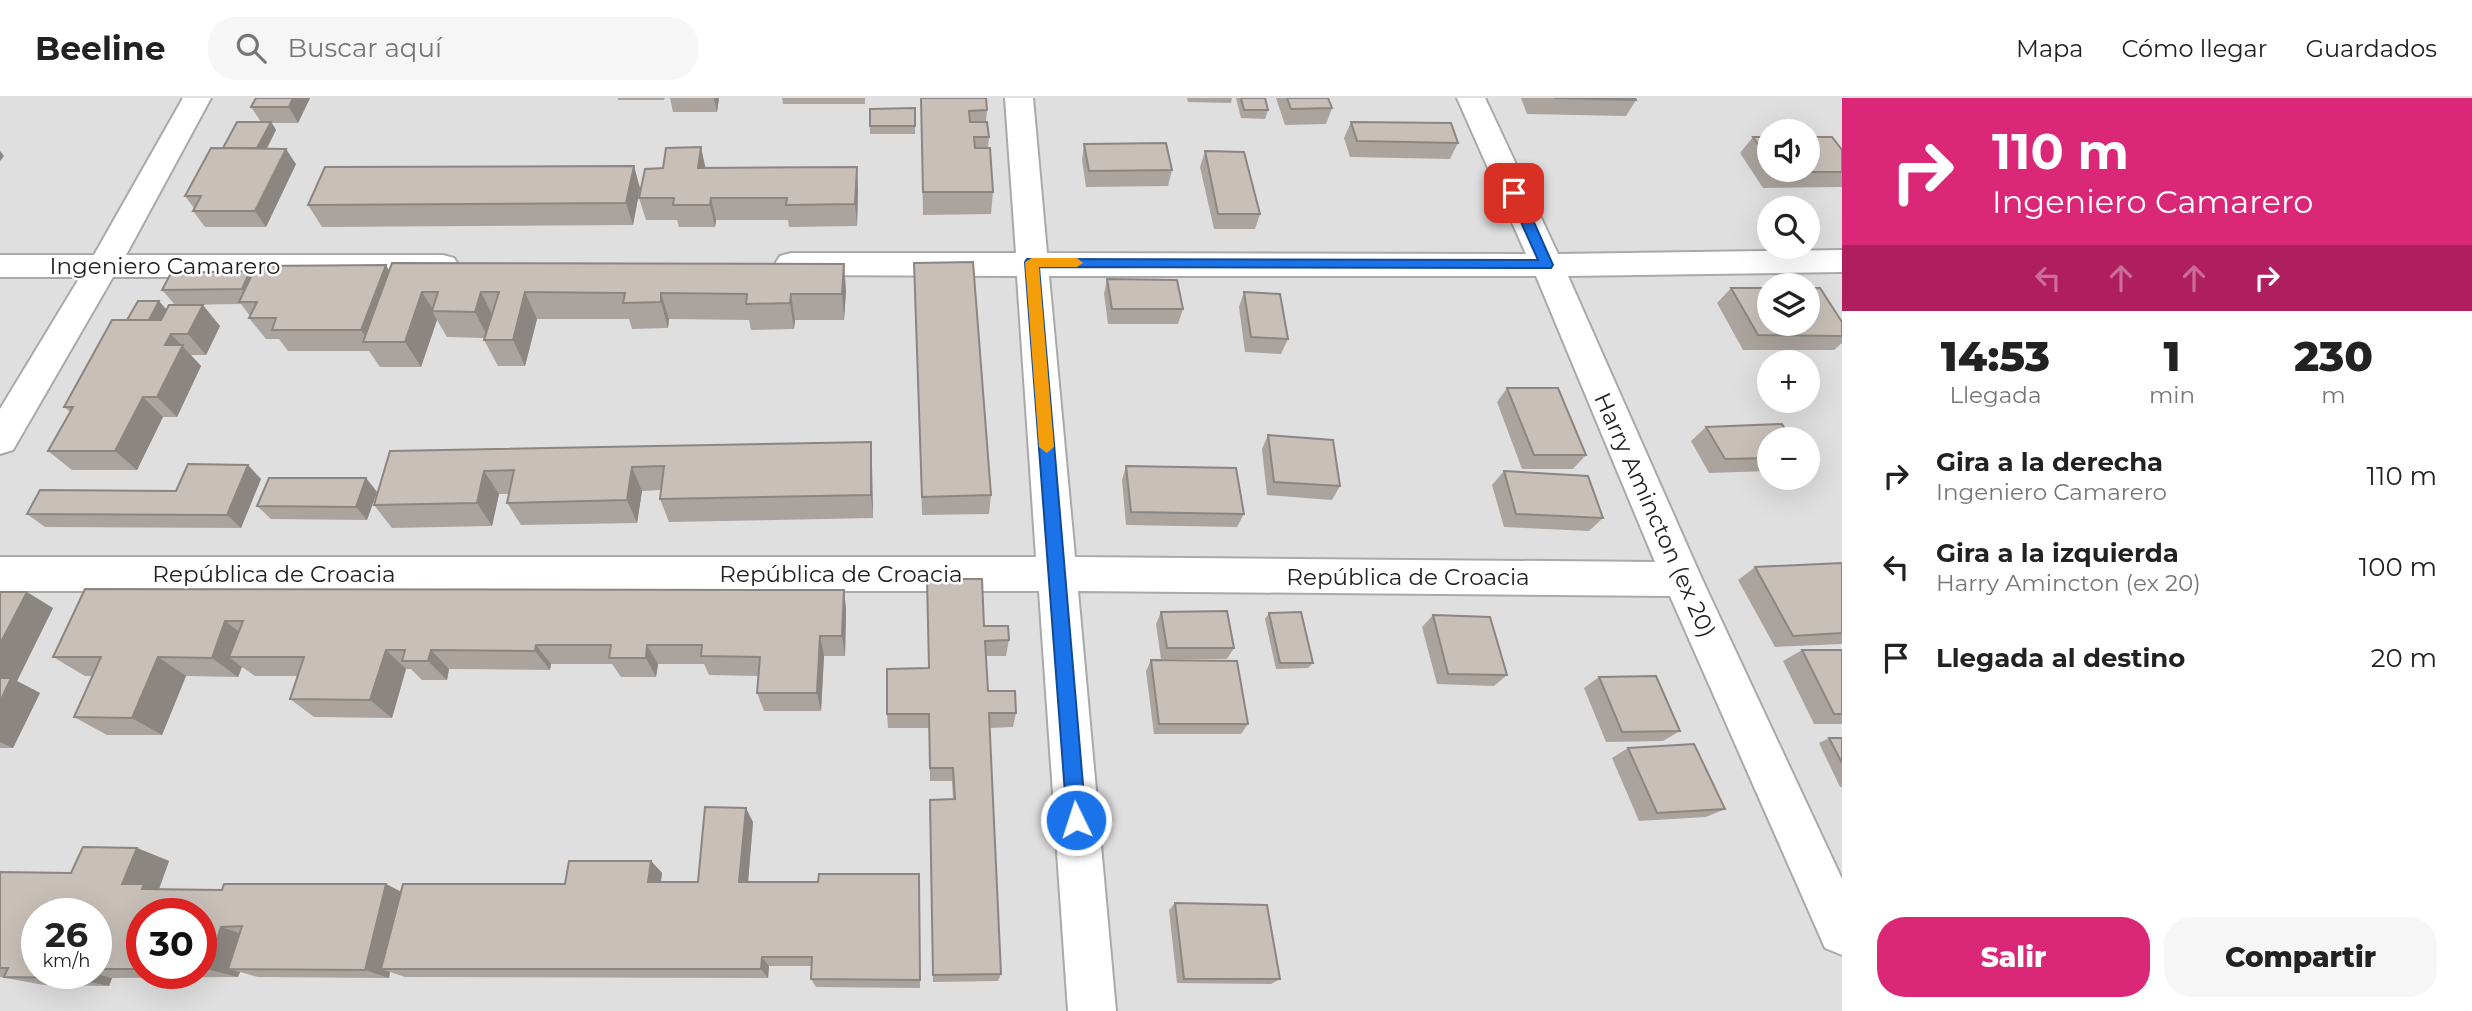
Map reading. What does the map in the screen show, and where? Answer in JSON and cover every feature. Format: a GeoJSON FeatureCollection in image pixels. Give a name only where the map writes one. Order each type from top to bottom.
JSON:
{"type":"FeatureCollection","features":[{"type":"Feature","properties":{"kind":"street"},"geometry":{"type":"LineString","coordinates":[[0,440],[103,267],[197,98]]}},
{"type":"Feature","properties":{"kind":"street"},"geometry":{"type":"LineString","coordinates":[[1019,98],[1092,1011]]}},
{"type":"Feature","properties":{"kind":"street","name":"Harry Amincton (ex 20)"},"geometry":{"type":"LineString","coordinates":[[1471,98],[1547,265],[1682,579],[1842,931]]}},
{"type":"Feature","properties":{"kind":"street"},"geometry":{"type":"LineString","coordinates":[[757,264],[1032,262],[1547,265],[1842,261]]}},
{"type":"Feature","properties":{"kind":"street","name":"Ingeniero Camarero"},"geometry":{"type":"LineString","coordinates":[[0,266],[478,265]]}},
{"type":"Feature","properties":{"kind":"street","name":"República de Croacia"},"geometry":{"type":"LineString","coordinates":[[0,574],[1057,574],[1682,579]]}},
{"type":"Feature","properties":{"kind":"shaded area"},"geometry":{"type":"Polygon","coordinates":[[[0,98],[1842,98],[1842,1011],[0,1011],[0,98]]]}},
{"type":"Feature","properties":{"kind":"building"},"geometry":{"type":"Polygon","coordinates":[[[256,98],[293,98],[289,107],[251,107],[256,98]]]}},
{"type":"Feature","properties":{"kind":"building"},"geometry":{"type":"Polygon","coordinates":[[[921,98],[986,98],[987,110],[969,111],[970,122],[987,122],[989,137],[974,137],[975,148],[990,148],[993,192],[923,192],[921,98]]]}},
{"type":"Feature","properties":{"kind":"building"},"geometry":{"type":"Polygon","coordinates":[[[1241,98],[1265,98],[1268,110],[1244,110],[1241,98]]]}},
{"type":"Feature","properties":{"kind":"building"},"geometry":{"type":"Polygon","coordinates":[[[1287,98],[1328,98],[1332,108],[1291,109],[1287,98]]]}},
{"type":"Feature","properties":{"kind":"building"},"geometry":{"type":"Polygon","coordinates":[[[1554,98],[1635,98],[1636,100],[1554,98]]]}},
{"type":"Feature","properties":{"kind":"building"},"geometry":{"type":"Polygon","coordinates":[[[915,108],[915,126],[870,126],[870,109],[915,108]]]}},
{"type":"Feature","properties":{"kind":"building"},"geometry":{"type":"Polygon","coordinates":[[[237,122],[271,122],[257,148],[223,148],[237,122]]]}},
{"type":"Feature","properties":{"kind":"building"},"geometry":{"type":"Polygon","coordinates":[[[1351,122],[1451,123],[1458,143],[1357,141],[1351,122]]]}},
{"type":"Feature","properties":{"kind":"building"},"geometry":{"type":"Polygon","coordinates":[[[1820,137],[1832,137],[1842,150],[1842,172],[1820,172],[1820,137]]]}},
{"type":"Feature","properties":{"kind":"building"},"geometry":{"type":"Polygon","coordinates":[[[1166,143],[1172,170],[1089,171],[1084,144],[1166,143]]]}},
{"type":"Feature","properties":{"kind":"building"},"geometry":{"type":"Polygon","coordinates":[[[701,147],[698,168],[857,167],[855,204],[786,205],[787,198],[711,198],[710,205],[673,205],[674,198],[639,198],[645,169],[663,168],[666,148],[701,147]]]}},
{"type":"Feature","properties":{"kind":"building"},"geometry":{"type":"Polygon","coordinates":[[[211,148],[286,149],[255,211],[193,211],[201,196],[185,196],[211,148]]]}},
{"type":"Feature","properties":{"kind":"building"},"geometry":{"type":"Polygon","coordinates":[[[1205,151],[1244,152],[1260,214],[1218,214],[1205,151]]]}},
{"type":"Feature","properties":{"kind":"building"},"geometry":{"type":"Polygon","coordinates":[[[634,166],[626,203],[308,205],[325,167],[634,166]]]}},
{"type":"Feature","properties":{"kind":"building"},"geometry":{"type":"Polygon","coordinates":[[[973,262],[991,495],[922,497],[914,263],[973,262]]]}},
{"type":"Feature","properties":{"kind":"building"},"geometry":{"type":"Polygon","coordinates":[[[392,263],[844,264],[842,294],[791,294],[790,303],[746,304],[747,294],[661,293],[661,302],[623,303],[625,293],[525,292],[513,340],[484,340],[499,292],[481,292],[475,312],[432,311],[438,292],[422,292],[405,342],[363,342],[392,263]]]}},
{"type":"Feature","properties":{"kind":"building"},"geometry":{"type":"Polygon","coordinates":[[[386,265],[361,330],[272,330],[276,318],[249,318],[257,302],[239,302],[256,266],[386,265]]]}},
{"type":"Feature","properties":{"kind":"building"},"geometry":{"type":"Polygon","coordinates":[[[250,271],[242,289],[162,290],[171,273],[250,271]]]}},
{"type":"Feature","properties":{"kind":"building"},"geometry":{"type":"Polygon","coordinates":[[[1107,279],[1177,280],[1183,309],[1112,309],[1107,279]]]}},
{"type":"Feature","properties":{"kind":"building"},"geometry":{"type":"Polygon","coordinates":[[[1731,288],[1757,288],[1757,333],[1731,288]]]}},
{"type":"Feature","properties":{"kind":"building"},"geometry":{"type":"Polygon","coordinates":[[[1820,288],[1842,322],[1842,336],[1820,336],[1820,288]]]}},
{"type":"Feature","properties":{"kind":"building"},"geometry":{"type":"Polygon","coordinates":[[[1244,292],[1280,294],[1288,339],[1251,337],[1244,292]]]}},
{"type":"Feature","properties":{"kind":"building"},"geometry":{"type":"Polygon","coordinates":[[[138,301],[159,301],[149,320],[127,320],[138,301]]]}},
{"type":"Feature","properties":{"kind":"building"},"geometry":{"type":"Polygon","coordinates":[[[169,305],[203,305],[188,334],[171,334],[165,345],[183,345],[157,397],[143,397],[115,451],[48,451],[73,407],[64,407],[112,320],[161,320],[169,305]]]}},
{"type":"Feature","properties":{"kind":"building"},"geometry":{"type":"Polygon","coordinates":[[[1507,388],[1558,388],[1586,455],[1534,455],[1507,388]]]}},
{"type":"Feature","properties":{"kind":"building"},"geometry":{"type":"Polygon","coordinates":[[[1782,424],[1784,427],[1757,427],[1757,458],[1725,459],[1706,427],[1782,424]]]}},
{"type":"Feature","properties":{"kind":"building"},"geometry":{"type":"Polygon","coordinates":[[[1268,435],[1333,440],[1340,486],[1274,482],[1268,435]]]}},
{"type":"Feature","properties":{"kind":"building"},"geometry":{"type":"Polygon","coordinates":[[[871,442],[871,495],[660,499],[664,466],[632,467],[627,500],[507,503],[514,470],[484,471],[477,503],[374,505],[390,451],[871,442]]]}},
{"type":"Feature","properties":{"kind":"building"},"geometry":{"type":"Polygon","coordinates":[[[188,464],[248,465],[227,515],[27,514],[40,490],[176,491],[188,464]]]}},
{"type":"Feature","properties":{"kind":"building"},"geometry":{"type":"Polygon","coordinates":[[[1126,466],[1236,468],[1244,514],[1131,512],[1126,466]]]}},
{"type":"Feature","properties":{"kind":"building"},"geometry":{"type":"Polygon","coordinates":[[[1504,471],[1588,476],[1603,518],[1516,514],[1504,471]]]}},
{"type":"Feature","properties":{"kind":"building"},"geometry":{"type":"Polygon","coordinates":[[[269,478],[366,478],[356,507],[257,506],[269,478]]]}},
{"type":"Feature","properties":{"kind":"building"},"geometry":{"type":"Polygon","coordinates":[[[1842,563],[1842,633],[1793,636],[1755,567],[1842,563]]]}},
{"type":"Feature","properties":{"kind":"building"},"geometry":{"type":"Polygon","coordinates":[[[927,579],[982,579],[984,626],[1008,626],[1009,640],[985,641],[988,691],[1015,691],[1016,713],[989,713],[1001,974],[933,975],[930,800],[955,799],[953,768],[930,768],[929,714],[887,714],[887,669],[929,668],[927,579]]]}},
{"type":"Feature","properties":{"kind":"building"},"geometry":{"type":"Polygon","coordinates":[[[85,589],[844,590],[842,636],[820,636],[817,693],[757,693],[760,657],[701,656],[702,645],[647,645],[646,658],[609,658],[611,645],[536,645],[535,651],[431,650],[428,661],[402,661],[405,650],[386,650],[370,700],[290,699],[304,657],[229,657],[243,621],[225,621],[212,658],[158,657],[132,718],[74,717],[101,657],[53,657],[85,589]]]}},
{"type":"Feature","properties":{"kind":"building"},"geometry":{"type":"Polygon","coordinates":[[[0,592],[27,592],[0,644],[0,592]]]}},
{"type":"Feature","properties":{"kind":"building"},"geometry":{"type":"Polygon","coordinates":[[[1227,611],[1234,648],[1167,648],[1161,612],[1227,611]]]}},
{"type":"Feature","properties":{"kind":"building"},"geometry":{"type":"Polygon","coordinates":[[[1301,612],[1313,663],[1280,663],[1269,613],[1301,612]]]}},
{"type":"Feature","properties":{"kind":"building"},"geometry":{"type":"Polygon","coordinates":[[[1433,615],[1490,617],[1507,675],[1448,674],[1433,615]]]}},
{"type":"Feature","properties":{"kind":"building"},"geometry":{"type":"Polygon","coordinates":[[[1802,650],[1842,650],[1842,714],[1834,714],[1802,650]]]}},
{"type":"Feature","properties":{"kind":"building"},"geometry":{"type":"Polygon","coordinates":[[[1151,660],[1237,661],[1248,724],[1159,724],[1151,660]]]}},
{"type":"Feature","properties":{"kind":"building"},"geometry":{"type":"Polygon","coordinates":[[[1656,676],[1680,731],[1622,732],[1599,677],[1656,676]]]}},
{"type":"Feature","properties":{"kind":"building"},"geometry":{"type":"Polygon","coordinates":[[[0,678],[11,678],[0,702],[0,678]]]}},
{"type":"Feature","properties":{"kind":"building"},"geometry":{"type":"Polygon","coordinates":[[[1829,738],[1842,738],[1842,763],[1829,738]]]}},
{"type":"Feature","properties":{"kind":"building"},"geometry":{"type":"Polygon","coordinates":[[[1694,744],[1725,809],[1657,813],[1628,748],[1694,744]]]}},
{"type":"Feature","properties":{"kind":"building"},"geometry":{"type":"Polygon","coordinates":[[[705,807],[746,808],[739,882],[818,882],[819,874],[919,874],[920,980],[811,979],[812,957],[762,957],[761,969],[381,969],[403,884],[565,884],[569,861],[651,861],[648,882],[698,882],[705,807]]]}},
{"type":"Feature","properties":{"kind":"building"},"geometry":{"type":"Polygon","coordinates":[[[83,847],[137,848],[122,884],[144,884],[142,889],[222,890],[224,884],[386,884],[365,970],[228,969],[242,926],[221,927],[217,939],[217,898],[126,898],[126,969],[112,969],[112,898],[21,898],[21,977],[4,977],[8,968],[0,968],[0,872],[71,873],[83,847]]]}},
{"type":"Feature","properties":{"kind":"building"},"geometry":{"type":"Polygon","coordinates":[[[1175,903],[1267,905],[1280,979],[1184,979],[1175,903]]]}},
{"type":"Feature","properties":{"kind":"slow traffic"},"geometry":{"type":"LineString","coordinates":[[1047,447],[1032,262],[1077,263]]}},
{"type":"Feature","properties":{"kind":"route"},"geometry":{"type":"LineString","coordinates":[[1076,820],[1032,262],[1547,265],[1514,193]]}}]}
